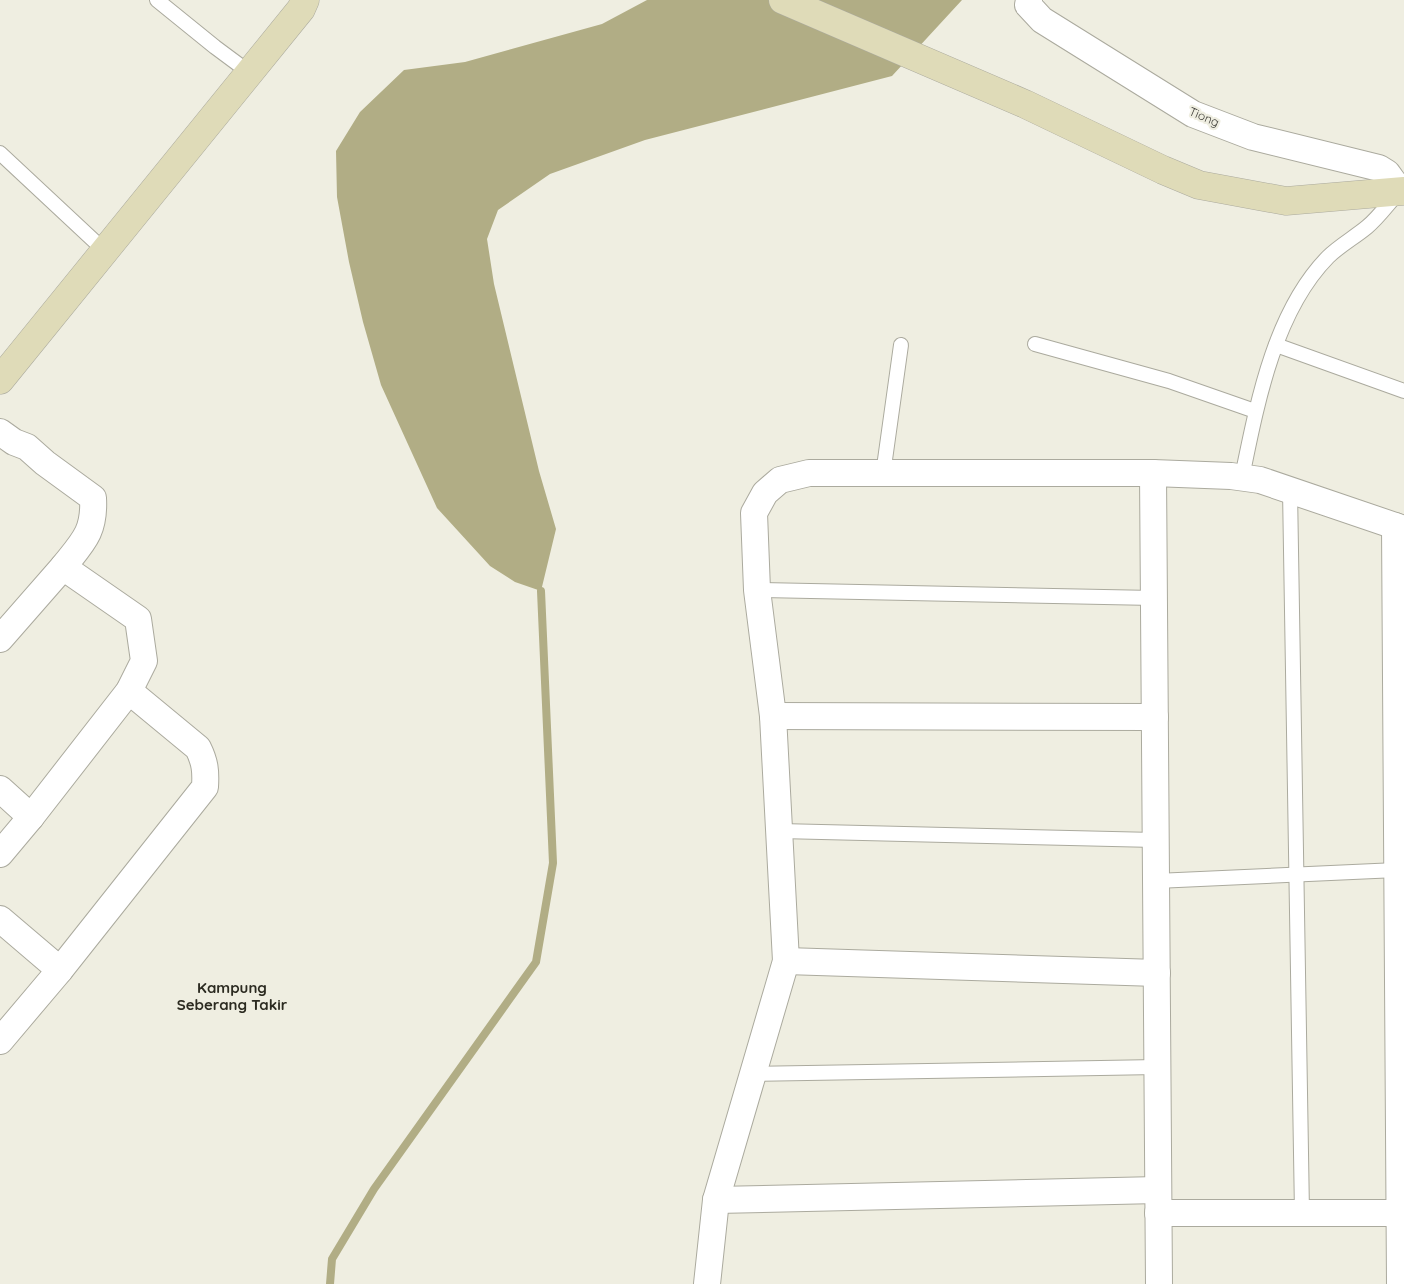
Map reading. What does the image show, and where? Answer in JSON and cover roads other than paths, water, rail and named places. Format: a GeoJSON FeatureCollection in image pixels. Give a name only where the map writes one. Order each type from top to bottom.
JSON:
{"type":"FeatureCollection","features":[{"type":"Feature","properties":{"kind":"street"},"geometry":{"type":"LineString","coordinates":[[0,380],[250,73],[301,9],[305,0]]}},
{"type":"Feature","properties":{"kind":"street"},"geometry":{"type":"LineString","coordinates":[[783,0],[1025,104],[1163,170],[1199,185],[1286,200],[1402,191]]}},
{"type":"Feature","properties":{"kind":"street","name":"Tiong"},"geometry":{"type":"LineString","coordinates":[[1028,0],[1028,5],[1042,20],[1193,114],[1253,136],[1379,168],[1387,173],[1402,191]]}},
{"type":"Feature","properties":{"kind":"street"},"geometry":{"type":"LineString","coordinates":[[0,432],[14,442],[27,447],[45,463],[93,498],[94,515],[88,536],[0,639]]}},
{"type":"Feature","properties":{"kind":"street"},"geometry":{"type":"LineString","coordinates":[[707,1284],[716,1200],[786,961],[773,716],[757,590],[754,513],[765,493],[780,480],[809,473],[1153,473],[1242,477],[1260,480],[1400,527],[1402,1213],[1400,1284]]}},
{"type":"Feature","properties":{"kind":"street"},"geometry":{"type":"LineString","coordinates":[[1153,473],[1159,1284]]}},
{"type":"Feature","properties":{"kind":"street"},"geometry":{"type":"LineString","coordinates":[[0,854],[129,691],[144,661],[138,619],[63,567]]}},
{"type":"Feature","properties":{"kind":"street"},"geometry":{"type":"LineString","coordinates":[[0,1041],[60,970],[205,787],[206,772],[204,760],[198,748],[129,691]]}},
{"type":"Feature","properties":{"kind":"street"},"geometry":{"type":"LineString","coordinates":[[773,716],[1155,717]]}},
{"type":"Feature","properties":{"kind":"street"},"geometry":{"type":"LineString","coordinates":[[0,789],[31,817]]}},
{"type":"Feature","properties":{"kind":"street"},"geometry":{"type":"LineString","coordinates":[[0,919],[60,970]]}},
{"type":"Feature","properties":{"kind":"street"},"geometry":{"type":"LineString","coordinates":[[786,961],[1156,973]]}},
{"type":"Feature","properties":{"kind":"street"},"geometry":{"type":"LineString","coordinates":[[716,1200],[1158,1202],[1302,1213],[1402,1213]]}},
{"type":"Feature","properties":{"kind":"lane"},"geometry":{"type":"LineString","coordinates":[[157,0],[250,73]]}},
{"type":"Feature","properties":{"kind":"lane"},"geometry":{"type":"LineString","coordinates":[[0,153],[105,251]]}},
{"type":"Feature","properties":{"kind":"lane"},"geometry":{"type":"LineString","coordinates":[[1242,477],[1256,411],[1276,345],[1305,284],[1328,256],[1369,226],[1402,191]]}},
{"type":"Feature","properties":{"kind":"lane"},"geometry":{"type":"LineString","coordinates":[[1035,344],[1169,380],[1256,411]]}},
{"type":"Feature","properties":{"kind":"lane"},"geometry":{"type":"LineString","coordinates":[[883,474],[901,345]]}},
{"type":"Feature","properties":{"kind":"lane"},"geometry":{"type":"LineString","coordinates":[[1276,345],[1404,391]]}},
{"type":"Feature","properties":{"kind":"lane"},"geometry":{"type":"LineString","coordinates":[[1290,490],[1302,1213]]}},
{"type":"Feature","properties":{"kind":"lane"},"geometry":{"type":"LineString","coordinates":[[757,590],[1154,598]]}},
{"type":"Feature","properties":{"kind":"lane"},"geometry":{"type":"LineString","coordinates":[[780,831],[1156,840]]}},
{"type":"Feature","properties":{"kind":"lane"},"geometry":{"type":"LineString","coordinates":[[1156,880],[1296,875],[1400,880]]}},
{"type":"Feature","properties":{"kind":"lane"},"geometry":{"type":"LineString","coordinates":[[754,1074],[1158,1067]]}},
{"type":"Feature","properties":{"kind":"waterway"},"geometry":{"type":"LineString","coordinates":[[330,1284],[332,1259],[374,1189],[536,962],[553,863],[541,591]]}},
{"type":"Feature","properties":{"kind":"district","name":"Kampung Seberang Takir"},"geometry":{"type":"Point","coordinates":[232,996]}}]}
